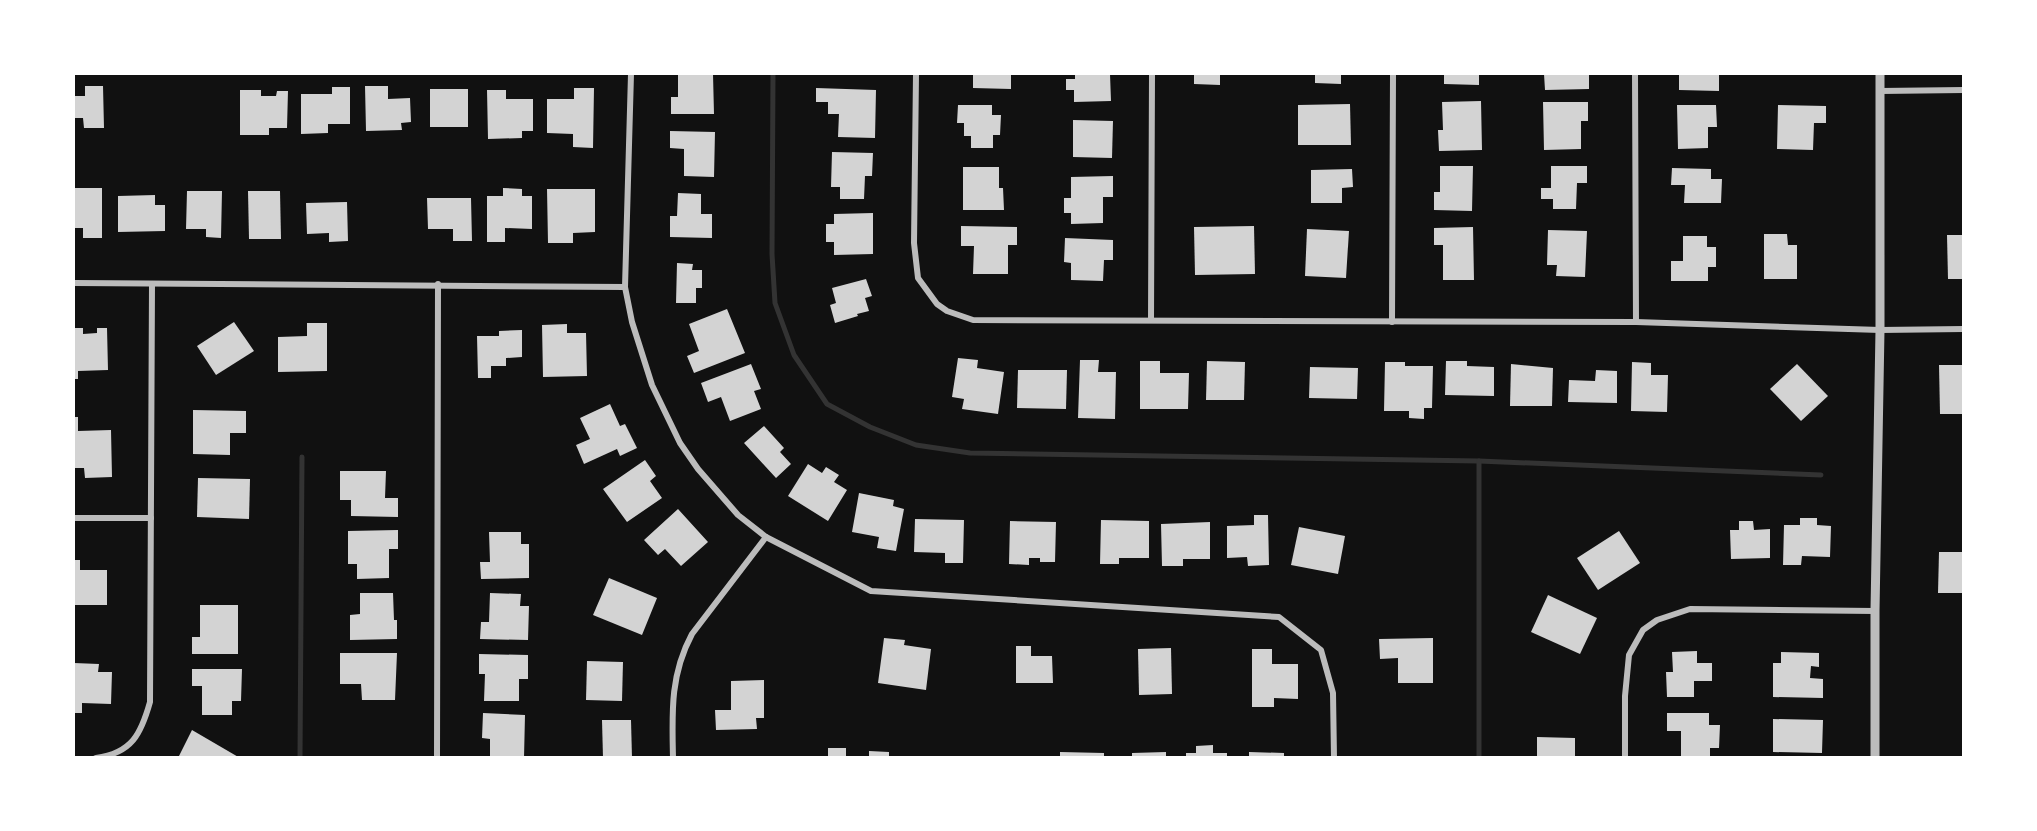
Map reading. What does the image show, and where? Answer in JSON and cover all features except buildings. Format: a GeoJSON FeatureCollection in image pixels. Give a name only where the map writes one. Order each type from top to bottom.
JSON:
{"type":"FeatureCollection","features":[{"type":"Feature","properties":{"kind":"street"},"geometry":{"type":"LineString","coordinates":[[631,74],[625,287],[632,322],[651,386],[680,443],[722,499],[738,515],[766,537],[871,591],[1279,617],[1321,650],[1333,693],[1334,758]]}},
{"type":"Feature","properties":{"kind":"street"},"geometry":{"type":"LineString","coordinates":[[916,74],[914,243],[918,278],[937,304],[959,316],[973,320],[1636,322],[1880,330],[1964,329]]}},
{"type":"Feature","properties":{"kind":"street"},"geometry":{"type":"LineString","coordinates":[[1151,320],[1152,74]]}},
{"type":"Feature","properties":{"kind":"street"},"geometry":{"type":"LineString","coordinates":[[1392,322],[1393,74]]}},
{"type":"Feature","properties":{"kind":"street"},"geometry":{"type":"LineString","coordinates":[[1635,74],[1636,322]]}},
{"type":"Feature","properties":{"kind":"street"},"geometry":{"type":"LineString","coordinates":[[1875,758],[1880,330],[1880,74]]}},
{"type":"Feature","properties":{"kind":"street"},"geometry":{"type":"LineString","coordinates":[[1880,92],[1964,90]]}},
{"type":"Feature","properties":{"kind":"street"},"geometry":{"type":"LineString","coordinates":[[74,283],[625,287]]}},
{"type":"Feature","properties":{"kind":"street"},"geometry":{"type":"LineString","coordinates":[[96,758],[124,749],[137,737],[150,702],[152,284]]}},
{"type":"Feature","properties":{"kind":"street"},"geometry":{"type":"LineString","coordinates":[[437,758],[438,284]]}},
{"type":"Feature","properties":{"kind":"street"},"geometry":{"type":"LineString","coordinates":[[74,518],[151,518]]}},
{"type":"Feature","properties":{"kind":"street"},"geometry":{"type":"LineString","coordinates":[[673,758],[674,684],[683,652],[692,634],[766,537]]}},
{"type":"Feature","properties":{"kind":"street"},"geometry":{"type":"LineString","coordinates":[[1625,758],[1625,696],[1629,655],[1642,630],[1657,620],[1690,609],[1875,611]]}},
{"type":"Feature","properties":{"kind":"waterway"},"geometry":{"type":"LineString","coordinates":[[773,74],[772,254],[775,303],[794,355],[827,404],[870,427],[916,445],[970,453],[1479,461],[1821,475]]}},
{"type":"Feature","properties":{"kind":"waterway"},"geometry":{"type":"LineString","coordinates":[[300,758],[302,457]]}},
{"type":"Feature","properties":{"kind":"waterway"},"geometry":{"type":"LineString","coordinates":[[1479,461],[1479,758]]}}]}
